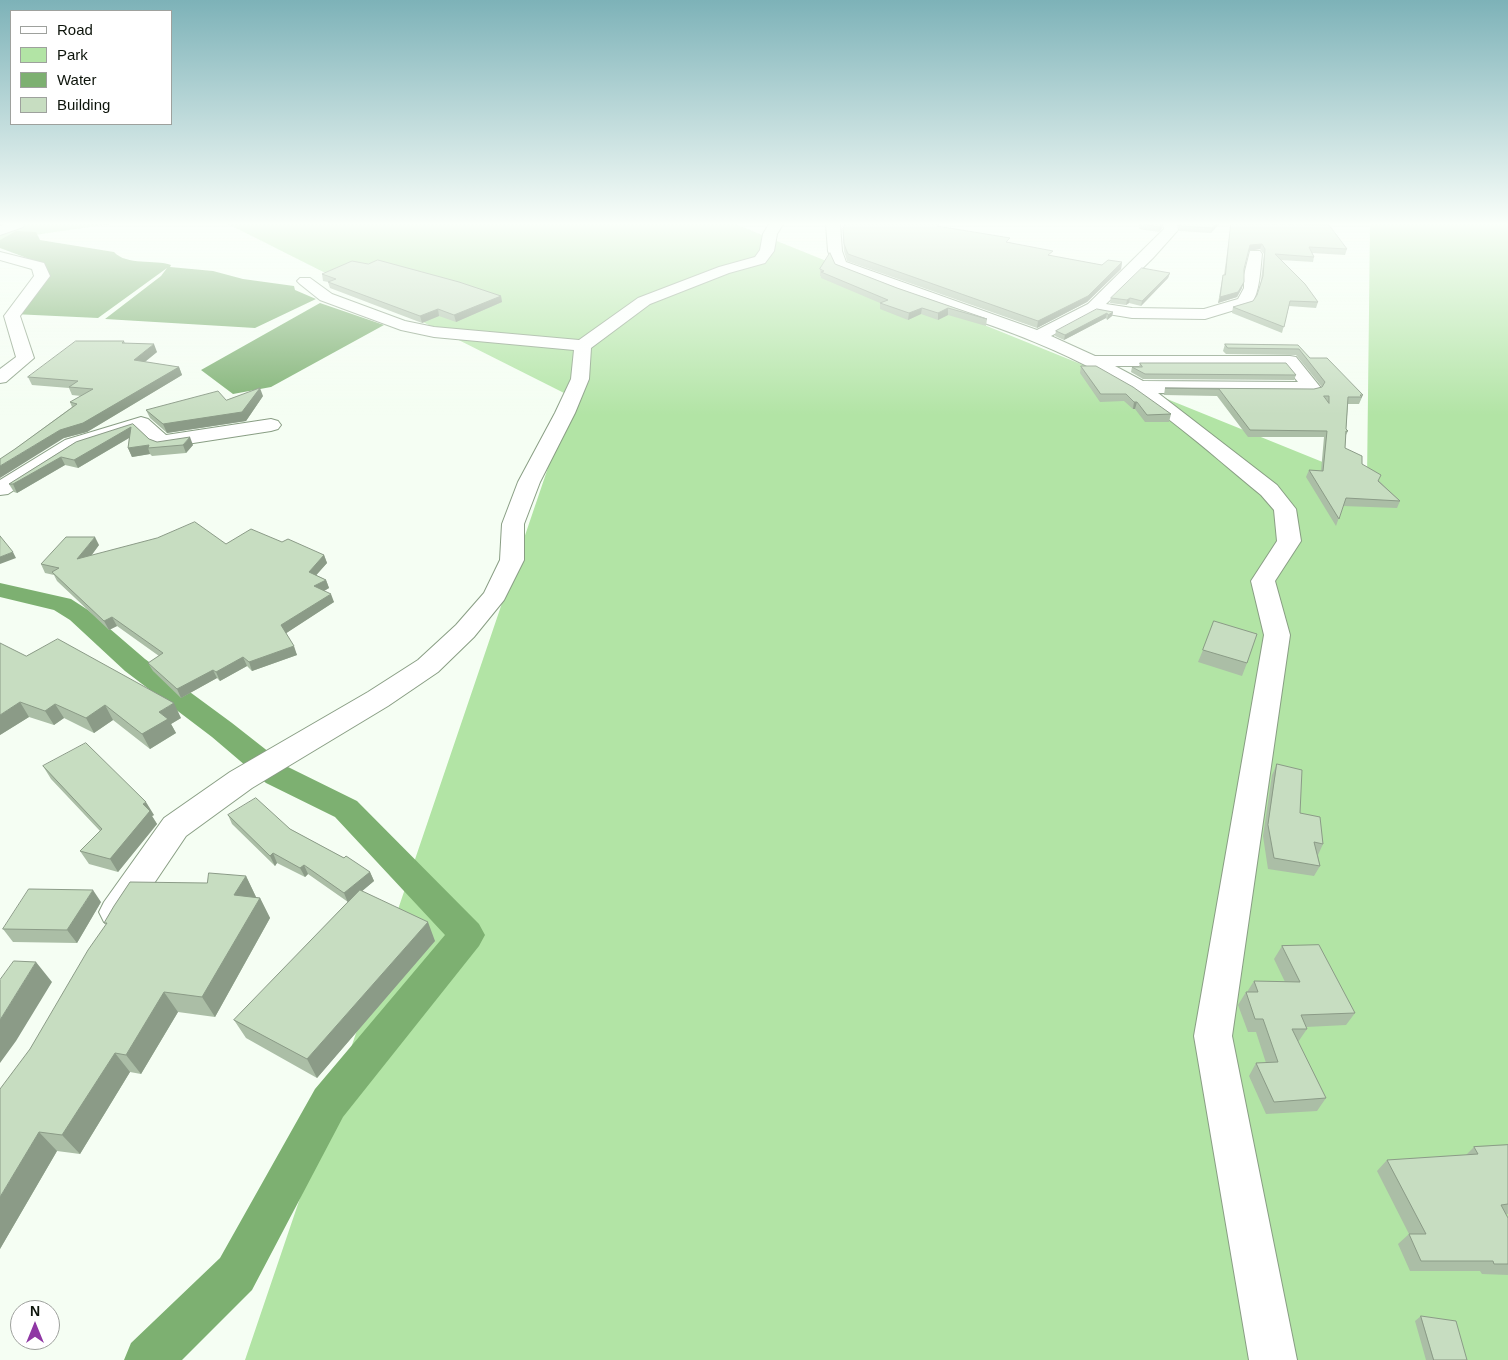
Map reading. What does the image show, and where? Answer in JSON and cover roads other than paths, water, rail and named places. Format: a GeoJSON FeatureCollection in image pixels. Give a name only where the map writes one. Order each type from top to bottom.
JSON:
{"type":"FeatureCollection","features":[{"type":"Feature","properties":{"kind":"street"},"geometry":{"type":"LineString","coordinates":[[0,378],[24,358],[12,316],[33,287]]}},
{"type":"Feature","properties":{"kind":"street"},"geometry":{"type":"LineString","coordinates":[[313,287],[326,297],[401,325],[434,332],[583,346],[644,301],[679,287]]}},
{"type":"Feature","properties":{"kind":"street"},"geometry":{"type":"LineString","coordinates":[[901,287],[1038,336],[1092,361],[1139,387],[1269,490],[1285,509],[1290,540],[1264,581],[1277,635],[1213,1036],[1273,1360]]}},
{"type":"Feature","properties":{"kind":"street"},"geometry":{"type":"LineString","coordinates":[[1038,336],[1094,307],[1114,287]]}},
{"type":"Feature","properties":{"kind":"street"},"geometry":{"type":"LineString","coordinates":[[1094,307],[1132,313],[1205,314],[1245,302],[1252,287]]}},
{"type":"Feature","properties":{"kind":"street"},"geometry":{"type":"LineString","coordinates":[[99,940],[114,915],[175,827],[241,780],[378,699],[428,666],[465,631],[495,595],[512,560],[513,524],[529,482],[565,413],[580,379],[583,346]]}},
{"type":"Feature","properties":{"kind":"street"},"geometry":{"type":"LineString","coordinates":[[1092,361],[1290,361],[1312,388],[1139,387]]}},
{"type":"Feature","properties":{"kind":"street"},"geometry":{"type":"LineString","coordinates":[[0,489],[72,444],[141,424],[161,442],[271,425]]}},
{"type":"Feature","properties":{"kind":"water"},"geometry":{"type":"Polygon","coordinates":[[[29,287],[140,287],[98,318],[13,314],[29,287]]]}},
{"type":"Feature","properties":{"kind":"water"},"geometry":{"type":"Polygon","coordinates":[[[146,287],[294,287],[295,290],[316,299],[255,328],[105,319],[146,287]]]}},
{"type":"Feature","properties":{"kind":"water"},"geometry":{"type":"Polygon","coordinates":[[[320,303],[384,325],[271,387],[233,394],[201,370],[320,303]]]}},
{"type":"Feature","properties":{"kind":"waterway"},"geometry":{"type":"LineString","coordinates":[[0,590],[62,604],[79,615],[135,665],[222,730],[277,775],[346,809],[467,935],[329,1103],[236,1274],[148,1360]]}}]}
